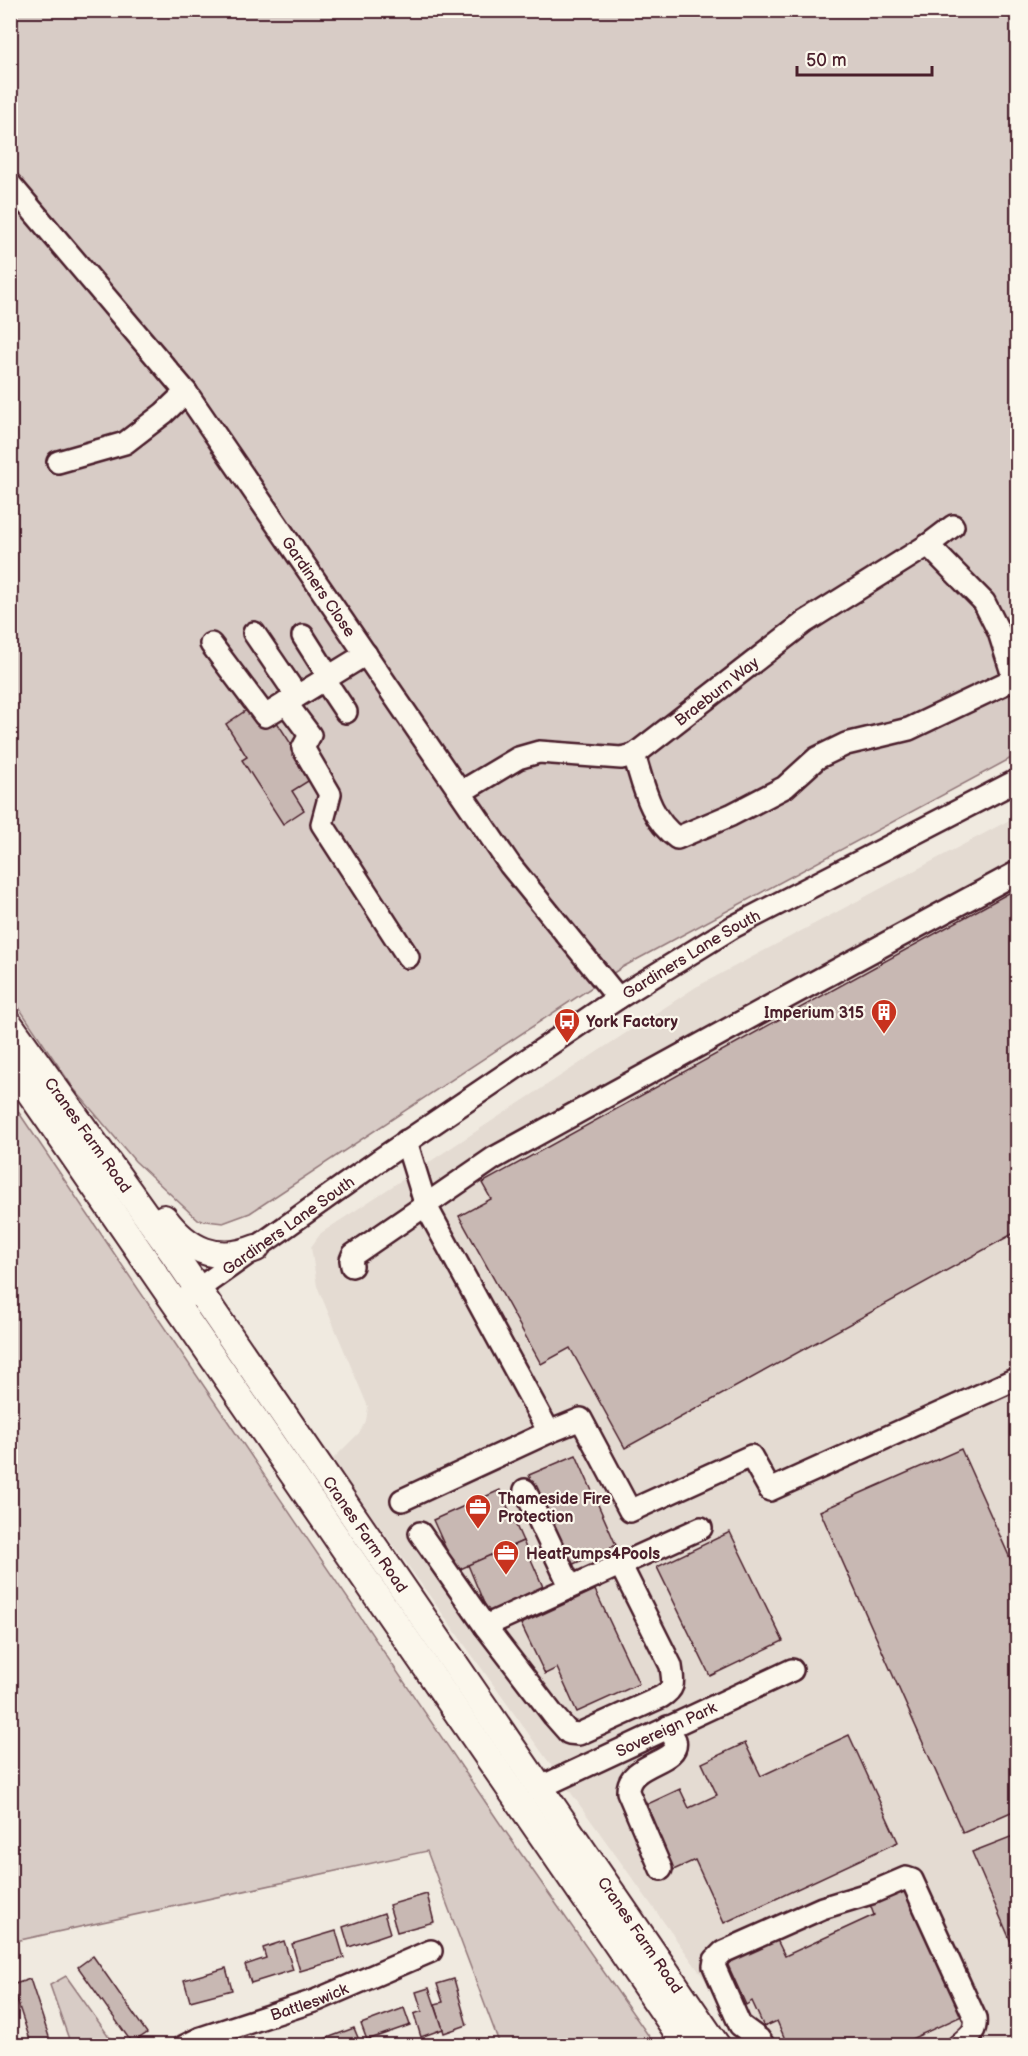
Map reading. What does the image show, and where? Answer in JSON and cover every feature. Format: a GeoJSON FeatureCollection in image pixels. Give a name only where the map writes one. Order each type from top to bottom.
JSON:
{"type":"FeatureCollection","features":[{"type":"Feature","properties":{"kind":"main road","name":"Cranes Farm Road"},"geometry":{"type":"LineString","coordinates":[[10,1025],[198,1289],[245,1379],[262,1405],[539,1788],[715,2044]]}},
{"type":"Feature","properties":{"kind":"main road","name":"Cranes Farm Road"},"geometry":{"type":"LineString","coordinates":[[10,1064],[177,1304],[245,1379]]}},
{"type":"Feature","properties":{"kind":"main road"},"geometry":{"type":"LineString","coordinates":[[79,1124],[186,1242],[217,1255],[231,1256],[256,1248]]}},
{"type":"Feature","properties":{"kind":"main road","name":"Cranes Farm Road"},"geometry":{"type":"LineString","coordinates":[[262,1405],[326,1522],[687,2046]]}},
{"type":"Feature","properties":{"kind":"street","name":"Gardiners Close"},"geometry":{"type":"LineString","coordinates":[[10,184],[186,392],[510,865],[618,998]]}},
{"type":"Feature","properties":{"kind":"street"},"geometry":{"type":"LineString","coordinates":[[58,462],[124,443],[164,413],[186,392]]}},
{"type":"Feature","properties":{"kind":"street","name":"Braeburn Way"},"geometry":{"type":"LineString","coordinates":[[634,755],[805,622],[928,545],[953,526]]}},
{"type":"Feature","properties":{"kind":"street"},"geometry":{"type":"LineString","coordinates":[[460,792],[518,758],[539,752],[621,758],[634,755],[652,808],[664,829],[676,838],[731,815],[785,787],[817,758],[846,744],[909,729],[1014,679],[999,632],[984,602],[928,545]]}},
{"type":"Feature","properties":{"kind":"street"},"geometry":{"type":"LineString","coordinates":[[254,633],[309,735],[303,748],[330,794],[322,825],[408,957]]}},
{"type":"Feature","properties":{"kind":"street"},"geometry":{"type":"LineString","coordinates":[[303,636],[346,712]]}},
{"type":"Feature","properties":{"kind":"street"},"geometry":{"type":"LineString","coordinates":[[211,644],[265,716],[366,654]]}},
{"type":"Feature","properties":{"kind":"street","name":"Gardiners Lane South"},"geometry":{"type":"LineString","coordinates":[[177,1304],[406,1141],[618,998],[733,927],[1017,780]]}},
{"type":"Feature","properties":{"kind":"street"},"geometry":{"type":"LineString","coordinates":[[352,1266],[353,1255],[494,1158],[1017,872]]}},
{"type":"Feature","properties":{"kind":"street"},"geometry":{"type":"LineString","coordinates":[[406,1141],[426,1206],[549,1432]]}},
{"type":"Feature","properties":{"kind":"street"},"geometry":{"type":"LineString","coordinates":[[402,1500],[581,1419],[630,1511],[751,1456],[770,1490],[1017,1378]]}},
{"type":"Feature","properties":{"kind":"street"},"geometry":{"type":"LineString","coordinates":[[525,1490],[570,1586]]}},
{"type":"Feature","properties":{"kind":"street"},"geometry":{"type":"LineString","coordinates":[[484,1626],[701,1528]]}},
{"type":"Feature","properties":{"kind":"street"},"geometry":{"type":"LineString","coordinates":[[420,1533],[484,1626],[554,1716],[572,1734],[579,1734],[662,1697],[670,1692],[673,1685],[671,1666],[620,1564]]}},
{"type":"Feature","properties":{"kind":"street","name":"Sovereign Park"},"geometry":{"type":"LineString","coordinates":[[539,1788],[792,1670]]}},
{"type":"Feature","properties":{"kind":"street"},"geometry":{"type":"LineString","coordinates":[[661,1869],[628,1792],[627,1784],[638,1772],[672,1752],[675,1740],[668,1727]]}},
{"type":"Feature","properties":{"kind":"street"},"geometry":{"type":"LineString","coordinates":[[572,1734],[586,1765]]}},
{"type":"Feature","properties":{"kind":"street"},"geometry":{"type":"LineString","coordinates":[[764,2046],[741,2025],[714,1966],[716,1960],[723,1952],[822,1908],[871,1893],[906,1878],[912,1880],[975,2018],[976,2026],[973,2034],[958,2046]]}},
{"type":"Feature","properties":{"kind":"street","name":"Battleswick"},"geometry":{"type":"LineString","coordinates":[[185,2046],[201,2038],[317,2000],[431,1951]]}},
{"type":"Feature","properties":{"kind":"street"},"geometry":{"type":"LineString","coordinates":[[715,2044],[741,2025]]}},
{"type":"Feature","properties":{"kind":"shaded area"},"geometry":{"type":"Polygon","coordinates":[[[10,11],[1017,11],[1017,755],[621,968],[250,1213],[223,1223],[198,1220],[135,1161],[74,1089],[11,996],[10,11]]]}},
{"type":"Feature","properties":{"kind":"shaded area"},"geometry":{"type":"Polygon","coordinates":[[[1017,816],[1017,2045],[752,2045],[332,1460],[359,1433],[366,1421],[368,1407],[317,1286],[311,1247],[321,1233],[696,987],[1017,816]]]}},
{"type":"Feature","properties":{"kind":"shaded area"},"geometry":{"type":"Polygon","coordinates":[[[11,1101],[503,1828],[655,2045],[500,2045],[427,1851],[11,1942],[11,1101]]]}},
{"type":"Feature","properties":{"kind":"shaded area"},"geometry":{"type":"Polygon","coordinates":[[[66,1976],[115,2045],[71,2045],[50,1985],[66,1976]]]}},
{"type":"Feature","properties":{"kind":"building"},"geometry":{"type":"Polygon","coordinates":[[[248,709],[258,725],[273,716],[313,778],[292,791],[304,810],[283,824],[242,760],[247,757],[226,724],[248,709]]]}},
{"type":"Feature","properties":{"kind":"building","name":"Imperium 315"},"geometry":{"type":"Polygon","coordinates":[[[1018,888],[1018,1231],[625,1448],[570,1348],[541,1364],[459,1216],[491,1199],[482,1183],[1018,888]]]}},
{"type":"Feature","properties":{"kind":"building"},"geometry":{"type":"Polygon","coordinates":[[[961,1449],[1018,1576],[1018,1809],[963,1833],[820,1511],[961,1449]]]}},
{"type":"Feature","properties":{"kind":"building"},"geometry":{"type":"Polygon","coordinates":[[[576,1455],[616,1545],[569,1566],[529,1475],[576,1455]]]}},
{"type":"Feature","properties":{"kind":"building","name":"Thameside Fire Protection"},"geometry":{"type":"Polygon","coordinates":[[[500,1490],[523,1541],[456,1571],[433,1520],[500,1490]]]}},
{"type":"Feature","properties":{"kind":"building"},"geometry":{"type":"Polygon","coordinates":[[[730,1532],[783,1641],[710,1676],[657,1567],[730,1532]]]}},
{"type":"Feature","properties":{"kind":"building","name":"HeatPumps4Pools"},"geometry":{"type":"Polygon","coordinates":[[[523,1541],[543,1587],[488,1613],[468,1565],[523,1541]]]}},
{"type":"Feature","properties":{"kind":"building"},"geometry":{"type":"Polygon","coordinates":[[[595,1590],[639,1684],[577,1712],[557,1668],[545,1674],[521,1624],[595,1590]]]}},
{"type":"Feature","properties":{"kind":"building"},"geometry":{"type":"Polygon","coordinates":[[[849,1735],[898,1842],[724,1923],[695,1860],[669,1872],[639,1808],[680,1789],[689,1808],[717,1795],[702,1763],[745,1743],[761,1776],[849,1735]]]}},
{"type":"Feature","properties":{"kind":"building"},"geometry":{"type":"Polygon","coordinates":[[[1018,1834],[1018,1958],[972,1852],[1018,1834]]]}},
{"type":"Feature","properties":{"kind":"building"},"geometry":{"type":"Polygon","coordinates":[[[905,1886],[964,2015],[896,2046],[788,2046],[777,2021],[764,2027],[752,2001],[746,2005],[727,1963],[777,1940],[785,1956],[874,1915],[869,1902],[905,1886]]]}},
{"type":"Feature","properties":{"kind":"building"},"geometry":{"type":"Polygon","coordinates":[[[427,1894],[434,1922],[397,1932],[389,1905],[427,1894]]]}},
{"type":"Feature","properties":{"kind":"building"},"geometry":{"type":"Polygon","coordinates":[[[384,1913],[390,1933],[349,1947],[343,1927],[384,1913]]]}},
{"type":"Feature","properties":{"kind":"building"},"geometry":{"type":"Polygon","coordinates":[[[336,1931],[344,1958],[300,1971],[292,1944],[336,1931]]]}},
{"type":"Feature","properties":{"kind":"building"},"geometry":{"type":"Polygon","coordinates":[[[284,1941],[293,1970],[251,1983],[245,1965],[266,1958],[263,1948],[284,1941]]]}},
{"type":"Feature","properties":{"kind":"building"},"geometry":{"type":"Polygon","coordinates":[[[93,1956],[147,2033],[132,2043],[78,1967],[93,1956]]]}},
{"type":"Feature","properties":{"kind":"building"},"geometry":{"type":"Polygon","coordinates":[[[226,1968],[232,1990],[190,2001],[184,1980],[226,1968]]]}},
{"type":"Feature","properties":{"kind":"building"},"geometry":{"type":"Polygon","coordinates":[[[30,1979],[52,2046],[32,2046],[12,1985],[30,1979]]]}},
{"type":"Feature","properties":{"kind":"building"},"geometry":{"type":"Polygon","coordinates":[[[454,1979],[467,2025],[444,2033],[435,2004],[443,2002],[437,1984],[454,1979]]]}},
{"type":"Feature","properties":{"kind":"building"},"geometry":{"type":"Polygon","coordinates":[[[429,1988],[443,2029],[421,2037],[414,2014],[422,2011],[416,1992],[429,1988]]]}},
{"type":"Feature","properties":{"kind":"building"},"geometry":{"type":"Polygon","coordinates":[[[404,2008],[410,2025],[367,2040],[361,2024],[404,2008]]]}},
{"type":"Feature","properties":{"kind":"building"},"geometry":{"type":"Polygon","coordinates":[[[354,2028],[361,2045],[312,2046],[311,2044],[354,2028]]]}},
{"type":"Feature","properties":{"kind":"place","name":"Imperium 315"},"geometry":{"type":"Point","coordinates":[884,1035]}},
{"type":"Feature","properties":{"kind":"place","name":"York Factory"},"geometry":{"type":"Point","coordinates":[567,1044]}},
{"type":"Feature","properties":{"kind":"place","name":"Thameside Fire Protection"},"geometry":{"type":"Point","coordinates":[478,1530]}},
{"type":"Feature","properties":{"kind":"place","name":"HeatPumps4Pools"},"geometry":{"type":"Point","coordinates":[506,1576]}}]}
